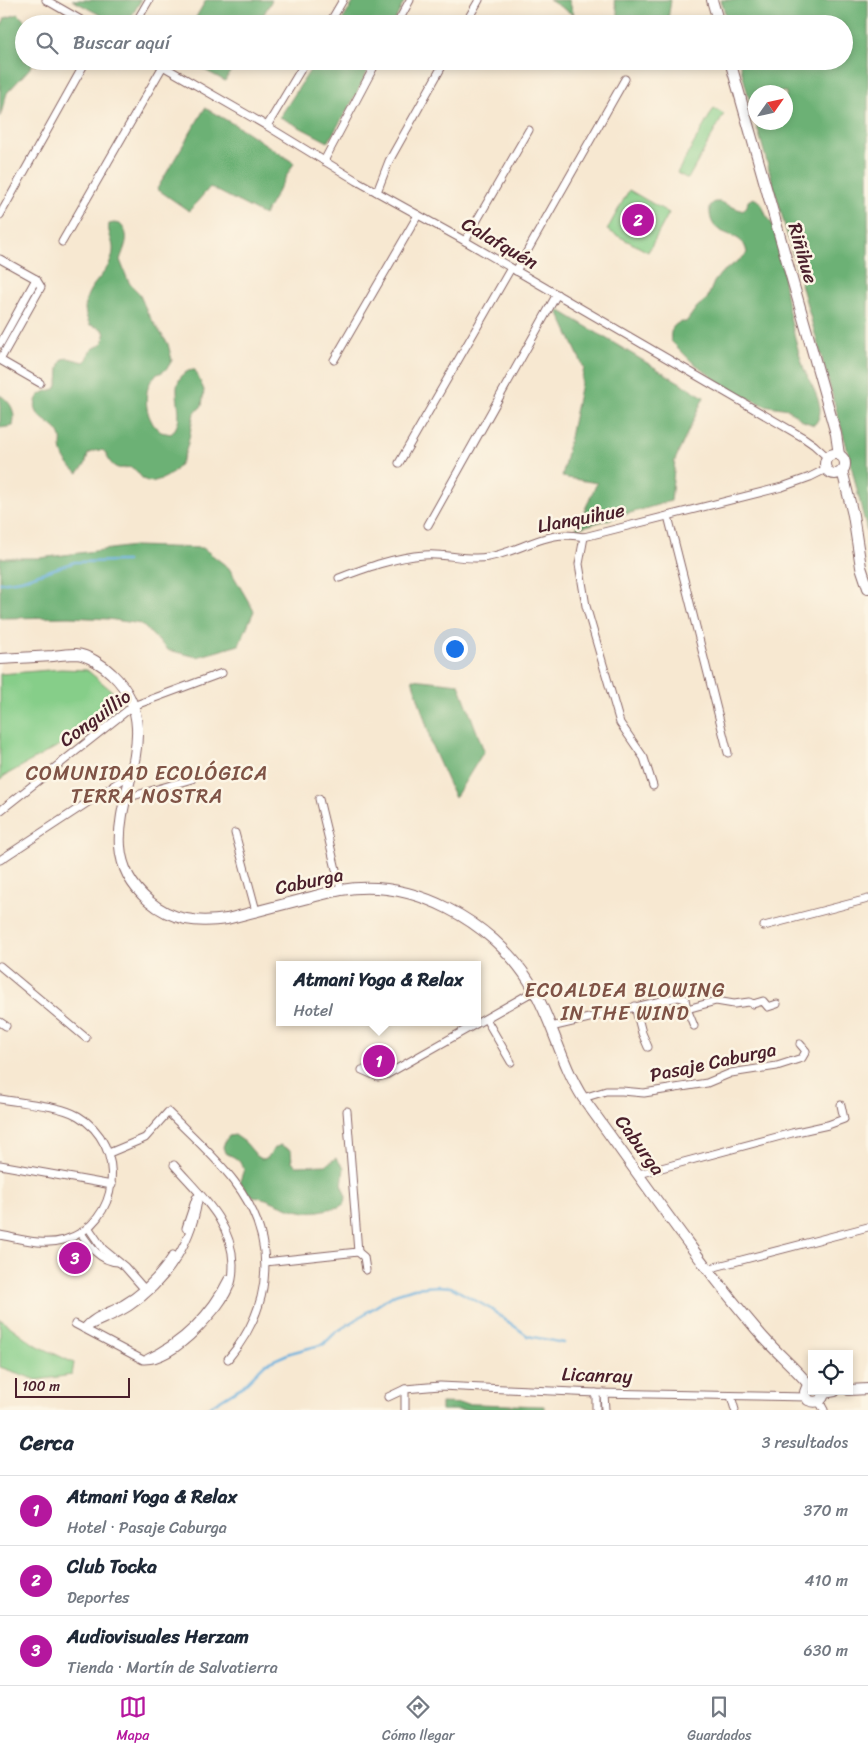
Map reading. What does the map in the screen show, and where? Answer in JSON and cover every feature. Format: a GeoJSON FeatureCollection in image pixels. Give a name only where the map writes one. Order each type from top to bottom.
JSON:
{"type":"FeatureCollection","features":[{"type":"Feature","properties":{"kind":"street"},"geometry":{"type":"LineString","coordinates":[[46,0],[72,15]]}},
{"type":"Feature","properties":{"kind":"street"},"geometry":{"type":"LineString","coordinates":[[141,15],[149,0]]}},
{"type":"Feature","properties":{"kind":"street"},"geometry":{"type":"LineString","coordinates":[[334,15],[343,0]]}},
{"type":"Feature","properties":{"kind":"street"},"geometry":{"type":"LineString","coordinates":[[402,15],[410,0]]}},
{"type":"Feature","properties":{"kind":"street"},"geometry":{"type":"LineString","coordinates":[[470,15],[479,0]]}},
{"type":"Feature","properties":{"kind":"street"},"geometry":{"type":"LineString","coordinates":[[712,0],[716,15]]}},
{"type":"Feature","properties":{"kind":"street"},"geometry":{"type":"LineString","coordinates":[[0,215],[81,70]]}},
{"type":"Feature","properties":{"kind":"street"},"geometry":{"type":"LineString","coordinates":[[62,242],[161,70]]}},
{"type":"Feature","properties":{"kind":"street","name":"Calafquén"},"geometry":{"type":"LineString","coordinates":[[170,70],[377,192],[514,269],[814,444],[827,457]]}},
{"type":"Feature","properties":{"kind":"street"},"geometry":{"type":"LineString","coordinates":[[267,126],[301,70]]}},
{"type":"Feature","properties":{"kind":"street"},"geometry":{"type":"LineString","coordinates":[[324,161],[372,70]]}},
{"type":"Feature","properties":{"kind":"street"},"geometry":{"type":"LineString","coordinates":[[377,192],[389,161],[440,70]]}},
{"type":"Feature","properties":{"kind":"street","name":"Riñihue"},"geometry":{"type":"LineString","coordinates":[[733,70],[836,434],[839,455],[844,462],[842,470],[853,515],[861,567],[868,588]]}},
{"type":"Feature","properties":{"kind":"street"},"geometry":{"type":"LineString","coordinates":[[399,463],[625,80]]}},
{"type":"Feature","properties":{"kind":"street"},"geometry":{"type":"LineString","coordinates":[[465,241],[529,130]]}},
{"type":"Feature","properties":{"kind":"street"},"geometry":{"type":"LineString","coordinates":[[334,360],[418,215]]}},
{"type":"Feature","properties":{"kind":"street"},"geometry":{"type":"LineString","coordinates":[[0,259],[36,279],[41,287],[0,360],[40,383]]}},
{"type":"Feature","properties":{"kind":"street"},"geometry":{"type":"LineString","coordinates":[[0,344],[36,279]]}},
{"type":"Feature","properties":{"kind":"street"},"geometry":{"type":"LineString","coordinates":[[428,525],[557,294]]}},
{"type":"Feature","properties":{"kind":"street"},"geometry":{"type":"LineString","coordinates":[[839,455],[832,454],[827,457],[826,469],[834,474],[842,470]]}},
{"type":"Feature","properties":{"kind":"street","name":"Llanquihue"},"geometry":{"type":"LineString","coordinates":[[339,578],[398,559],[424,555],[451,554],[474,559],[490,557],[548,538],[565,535],[584,537],[782,487],[826,469]]}},
{"type":"Feature","properties":{"kind":"street"},"geometry":{"type":"LineString","coordinates":[[668,516],[728,753]]}},
{"type":"Feature","properties":{"kind":"street"},"geometry":{"type":"LineString","coordinates":[[584,537],[579,564],[586,606],[620,723],[644,758],[654,786]]}},
{"type":"Feature","properties":{"kind":"street","name":"Caburga"},"geometry":{"type":"LineString","coordinates":[[0,659],[76,654],[100,664],[125,689],[133,706],[138,738],[119,838],[121,856],[132,883],[145,898],[170,915],[199,922],[227,918],[341,890],[368,889],[422,898],[474,924],[497,943],[515,962],[534,991],[552,1027],[571,1077],[583,1098],[708,1269],[758,1331],[808,1382]]}},
{"type":"Feature","properties":{"kind":"street","name":"Conguillio"},"geometry":{"type":"LineString","coordinates":[[0,812],[133,706],[222,673]]}},
{"type":"Feature","properties":{"kind":"street"},"geometry":{"type":"LineString","coordinates":[[0,860],[131,774]]}},
{"type":"Feature","properties":{"kind":"street"},"geometry":{"type":"LineString","coordinates":[[126,798],[192,779]]}},
{"type":"Feature","properties":{"kind":"street"},"geometry":{"type":"LineString","coordinates":[[320,799],[341,890]]}},
{"type":"Feature","properties":{"kind":"street"},"geometry":{"type":"LineString","coordinates":[[234,833],[256,911]]}},
{"type":"Feature","properties":{"kind":"street"},"geometry":{"type":"LineString","coordinates":[[764,926],[868,899]]}},
{"type":"Feature","properties":{"kind":"street"},"geometry":{"type":"LineString","coordinates":[[0,966],[86,1038]]}},
{"type":"Feature","properties":{"kind":"street"},"geometry":{"type":"LineString","coordinates":[[481,1022],[534,991]]}},
{"type":"Feature","properties":{"kind":"street","name":"Pasaje Caburga"},"geometry":{"type":"LineString","coordinates":[[552,1027],[678,997],[685,999],[687,1010],[694,1026]]}},
{"type":"Feature","properties":{"kind":"street"},"geometry":{"type":"LineString","coordinates":[[687,1010],[716,1001],[734,1004],[749,1002],[753,1004],[763,1001],[768,1007],[777,1004]]}},
{"type":"Feature","properties":{"kind":"street","name":"Pasaje Caburga"},"geometry":{"type":"LineString","coordinates":[[635,1006],[648,1047]]}},
{"type":"Feature","properties":{"kind":"street"},"geometry":{"type":"LineString","coordinates":[[486,1019],[511,1062]]}},
{"type":"Feature","properties":{"kind":"street"},"geometry":{"type":"LineString","coordinates":[[362,1070],[378,1077],[386,1075],[474,1026]]}},
{"type":"Feature","properties":{"kind":"street","name":"Pasaje Caburga"},"geometry":{"type":"LineString","coordinates":[[583,1098],[606,1091],[644,1093],[707,1084],[731,1073],[776,1066],[802,1058],[806,1051],[800,1044]]}},
{"type":"Feature","properties":{"kind":"street"},"geometry":{"type":"LineString","coordinates":[[0,1099],[65,1110],[86,1121],[97,1132],[109,1154],[112,1169],[112,1185],[104,1208],[88,1227],[81,1232],[65,1240],[47,1243],[0,1235]]}},
{"type":"Feature","properties":{"kind":"street"},"geometry":{"type":"LineString","coordinates":[[639,1174],[792,1132],[828,1125],[844,1119],[841,1105]]}},
{"type":"Feature","properties":{"kind":"street"},"geometry":{"type":"LineString","coordinates":[[347,1110],[358,1252],[364,1257],[366,1270]]}},
{"type":"Feature","properties":{"kind":"street"},"geometry":{"type":"LineString","coordinates":[[109,1154],[145,1138],[168,1112],[232,1179],[247,1199],[260,1231],[265,1262],[264,1285],[258,1307],[242,1342],[228,1359]]}},
{"type":"Feature","properties":{"kind":"street"},"geometry":{"type":"LineString","coordinates":[[0,1165],[112,1185]]}},
{"type":"Feature","properties":{"kind":"street"},"geometry":{"type":"LineString","coordinates":[[75,1324],[143,1360],[152,1360],[178,1347],[194,1333],[217,1308],[227,1292],[231,1283],[232,1251],[226,1232],[218,1215],[174,1165]]}},
{"type":"Feature","properties":{"kind":"street"},"geometry":{"type":"LineString","coordinates":[[84,1329],[90,1320],[146,1291],[163,1270],[180,1243],[193,1204],[199,1193]]}},
{"type":"Feature","properties":{"kind":"street"},"geometry":{"type":"LineString","coordinates":[[88,1227],[103,1249],[130,1272],[146,1291]]}},
{"type":"Feature","properties":{"kind":"street"},"geometry":{"type":"LineString","coordinates":[[708,1269],[868,1228]]}},
{"type":"Feature","properties":{"kind":"street"},"geometry":{"type":"LineString","coordinates":[[81,1232],[95,1252],[110,1261],[118,1262]]}},
{"type":"Feature","properties":{"kind":"street"},"geometry":{"type":"LineString","coordinates":[[265,1262],[358,1252]]}},
{"type":"Feature","properties":{"kind":"street","name":"Licanray"},"geometry":{"type":"LineString","coordinates":[[388,1397],[405,1389],[440,1386],[600,1393],[807,1397]]}},
{"type":"Feature","properties":{"kind":"street","name":"Caburga"},"geometry":{"type":"LineString","coordinates":[[807,1397],[805,1392],[808,1387]]}},
{"type":"Feature","properties":{"kind":"street"},"geometry":{"type":"LineString","coordinates":[[405,1389],[405,1410]]}},
{"type":"Feature","properties":{"kind":"street"},"geometry":{"type":"LineString","coordinates":[[853,1390],[868,1389]]}},
{"type":"Feature","properties":{"kind":"street"},"geometry":{"type":"LineString","coordinates":[[596,1410],[600,1393]]}},
{"type":"Feature","properties":{"kind":"street"},"geometry":{"type":"LineString","coordinates":[[600,1393],[605,1410]]}},
{"type":"Feature","properties":{"kind":"street"},"geometry":{"type":"LineString","coordinates":[[731,1396],[735,1410]]}},
{"type":"Feature","properties":{"kind":"street"},"geometry":{"type":"LineString","coordinates":[[807,1397],[813,1402],[822,1399]]}},
{"type":"Feature","properties":{"kind":"green space"},"geometry":{"type":"Polygon","coordinates":[[[72,0],[141,0],[132,15],[100,15],[72,0]]]}},
{"type":"Feature","properties":{"kind":"green space"},"geometry":{"type":"Polygon","coordinates":[[[206,0],[272,0],[263,15],[197,15],[206,0]]]}},
{"type":"Feature","properties":{"kind":"green space"},"geometry":{"type":"Polygon","coordinates":[[[355,0],[405,0],[398,15],[346,15],[355,0]]]}},
{"type":"Feature","properties":{"kind":"green space"},"geometry":{"type":"Polygon","coordinates":[[[549,0],[569,0],[574,15],[549,0]]]}},
{"type":"Feature","properties":{"kind":"green space"},"geometry":{"type":"Polygon","coordinates":[[[614,0],[671,0],[669,15],[618,15],[614,0]]]}},
{"type":"Feature","properties":{"kind":"green space"},"geometry":{"type":"Polygon","coordinates":[[[721,0],[868,0],[868,536],[847,448],[758,130],[793,130],[793,85],[748,85],[748,95],[741,70],[853,70],[853,15],[725,15],[721,0]]]}},
{"type":"Feature","properties":{"kind":"green space"},"geometry":{"type":"Polygon","coordinates":[[[18,14],[19,15],[15,15],[15,70],[28,70],[7,93],[0,117],[0,28],[5,18],[18,14]]]}},
{"type":"Feature","properties":{"kind":"green space"},"geometry":{"type":"Polygon","coordinates":[[[205,70],[231,70],[225,81],[205,70]]]}},
{"type":"Feature","properties":{"kind":"green space"},"geometry":{"type":"Polygon","coordinates":[[[310,70],[368,70],[328,142],[280,117],[310,70]]]}},
{"type":"Feature","properties":{"kind":"green space"},"geometry":{"type":"Polygon","coordinates":[[[205,108],[244,130],[294,163],[264,215],[210,187],[189,211],[157,189],[205,108]]]}},
{"type":"Feature","properties":{"kind":"green space"},"geometry":{"type":"Polygon","coordinates":[[[714,108],[724,114],[688,179],[677,173],[714,108]]]}},
{"type":"Feature","properties":{"kind":"green space"},"geometry":{"type":"Polygon","coordinates":[[[629,190],[669,213],[648,252],[607,230],[629,190]]]}},
{"type":"Feature","properties":{"kind":"green space"},"geometry":{"type":"Polygon","coordinates":[[[753,198],[762,205],[776,235],[796,343],[804,369],[820,408],[819,417],[814,425],[803,421],[788,409],[764,405],[736,393],[690,360],[671,341],[673,327],[678,323],[686,322],[697,307],[707,299],[714,282],[721,273],[747,253],[739,239],[719,230],[714,225],[710,206],[714,202],[720,202],[743,211],[748,201],[753,198]]]}},
{"type":"Feature","properties":{"kind":"green space"},"geometry":{"type":"Polygon","coordinates":[[[109,224],[120,224],[126,233],[126,242],[120,260],[127,278],[139,293],[148,314],[168,344],[172,360],[164,371],[153,378],[148,388],[147,405],[153,424],[161,432],[171,434],[175,429],[179,419],[177,387],[182,376],[187,371],[195,370],[204,390],[202,406],[194,413],[186,451],[182,460],[171,474],[153,482],[145,480],[132,468],[116,467],[105,453],[100,450],[88,454],[85,465],[78,473],[64,458],[60,435],[40,416],[35,407],[39,396],[44,392],[55,389],[58,382],[59,366],[63,359],[68,358],[84,362],[91,350],[103,342],[104,331],[90,325],[85,313],[85,302],[111,260],[113,247],[109,224]]]}},
{"type":"Feature","properties":{"kind":"green space"},"geometry":{"type":"Polygon","coordinates":[[[557,309],[704,397],[675,460],[671,501],[576,529],[597,483],[562,477],[584,368],[557,309]]]}},
{"type":"Feature","properties":{"kind":"green space"},"geometry":{"type":"Polygon","coordinates":[[[0,395],[8,401],[12,408],[14,416],[13,426],[0,428],[0,395]]]}},
{"type":"Feature","properties":{"kind":"green space"},"geometry":{"type":"Polygon","coordinates":[[[134,546],[203,548],[229,568],[254,611],[239,645],[197,657],[168,650],[141,624],[108,619],[70,617],[0,618],[0,558],[40,558],[134,546]]]}},
{"type":"Feature","properties":{"kind":"green space"},"geometry":{"type":"Polygon","coordinates":[[[61,669],[87,670],[112,691],[116,709],[96,725],[4,776],[0,781],[0,674],[61,669]]]}},
{"type":"Feature","properties":{"kind":"green space"},"geometry":{"type":"Polygon","coordinates":[[[412,679],[459,684],[484,751],[455,798],[431,744],[412,679]]]}},
{"type":"Feature","properties":{"kind":"green space"},"geometry":{"type":"Polygon","coordinates":[[[235,1135],[262,1159],[267,1158],[280,1145],[291,1150],[292,1161],[296,1166],[326,1165],[336,1158],[344,1168],[342,1186],[346,1197],[345,1203],[339,1207],[306,1212],[253,1196],[247,1192],[240,1181],[244,1169],[241,1163],[225,1153],[223,1147],[229,1136],[235,1135]]]}},
{"type":"Feature","properties":{"kind":"green space"},"geometry":{"type":"Polygon","coordinates":[[[0,1319],[34,1344],[74,1363],[72,1375],[37,1380],[0,1367],[0,1319]]]}},
{"type":"Feature","properties":{"kind":"green space"},"geometry":{"type":"Polygon","coordinates":[[[441,1403],[544,1406],[544,1410],[441,1410],[441,1403]]]}},
{"type":"Feature","properties":{"kind":"waterway"},"geometry":{"type":"LineString","coordinates":[[0,583],[21,580],[75,562],[127,561]]}},
{"type":"Feature","properties":{"kind":"waterway"},"geometry":{"type":"LineString","coordinates":[[204,1410],[243,1386],[265,1364],[290,1353],[324,1344],[335,1333],[395,1294],[414,1288],[451,1287],[489,1308],[528,1336],[564,1343]]}},
{"type":"Feature","properties":{"kind":"place","name":"Club Tocka"},"geometry":{"type":"Point","coordinates":[638,220]}},
{"type":"Feature","properties":{"kind":"place","name":"Atmani Yoga & Relax"},"geometry":{"type":"Point","coordinates":[379,1061]}},
{"type":"Feature","properties":{"kind":"place","name":"Audiovisuales Herzam"},"geometry":{"type":"Point","coordinates":[75,1258]}},
{"type":"Feature","properties":{"kind":"district","name":"COMUNIDAD ECOLÓGICA TERRA NOSTRA"},"geometry":{"type":"Point","coordinates":[147,784]}},
{"type":"Feature","properties":{"kind":"district","name":"ECOALDEA BLOWING IN THE WIND"},"geometry":{"type":"Point","coordinates":[625,1002]}}]}
